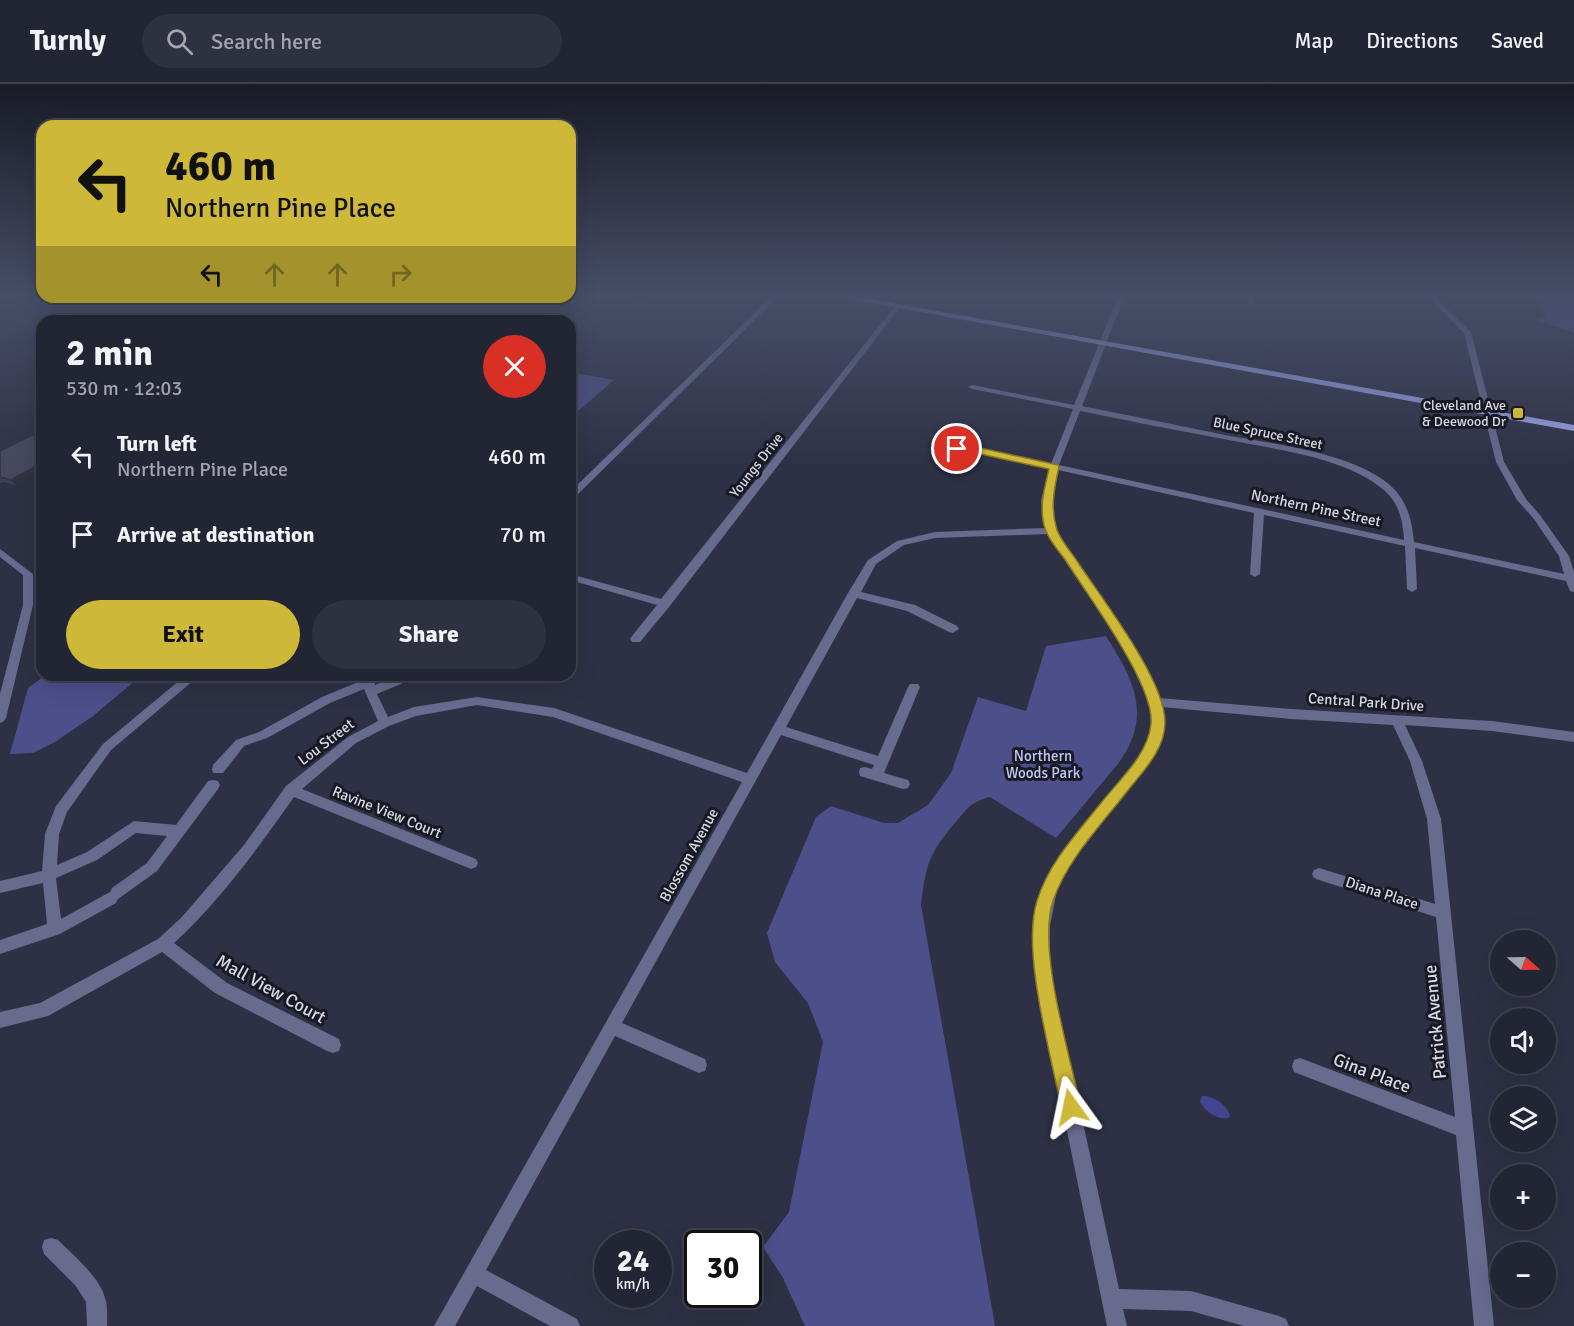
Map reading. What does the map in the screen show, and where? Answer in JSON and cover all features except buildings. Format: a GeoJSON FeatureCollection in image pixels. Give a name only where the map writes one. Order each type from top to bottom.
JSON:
{"type":"FeatureCollection","features":[{"type":"Feature","properties":{"kind":"main road"},"geometry":{"type":"LineString","coordinates":[[1158,353],[1574,428]]}},
{"type":"Feature","properties":{"kind":"street"},"geometry":{"type":"LineString","coordinates":[[576,491],[718,353]]}},
{"type":"Feature","properties":{"kind":"street","name":"Youngs Drive"},"geometry":{"type":"LineString","coordinates":[[636,639],[861,353]]}},
{"type":"Feature","properties":{"kind":"street"},"geometry":{"type":"LineString","coordinates":[[1098,353],[1054,467],[1046,501],[1052,531],[1131,651],[1155,702],[1158,724],[1152,749],[1064,862],[1044,902],[1041,930],[1042,970],[1117,1326]]}},
{"type":"Feature","properties":{"kind":"street"},"geometry":{"type":"LineString","coordinates":[[1472,353],[1500,462],[1522,500],[1537,517],[1564,556],[1572,584]]}},
{"type":"Feature","properties":{"kind":"street","name":"Blue Spruce Street"},"geometry":{"type":"LineString","coordinates":[[972,387],[1338,462],[1369,475],[1393,494],[1405,513],[1412,589]]}},
{"type":"Feature","properties":{"kind":"street","name":"Northern Pine Street"},"geometry":{"type":"LineString","coordinates":[[939,448],[976,450],[1408,544],[1572,584]]}},
{"type":"Feature","properties":{"kind":"street"},"geometry":{"type":"LineString","coordinates":[[1255,574],[1259,512]]}},
{"type":"Feature","properties":{"kind":"street","name":"Blossom Avenue"},"geometry":{"type":"LineString","coordinates":[[444,1326],[872,562],[901,543],[950,533],[1052,531]]}},
{"type":"Feature","properties":{"kind":"street"},"geometry":{"type":"LineString","coordinates":[[0,552],[28,574],[28,605],[4,685],[0,718]]}},
{"type":"Feature","properties":{"kind":"street"},"geometry":{"type":"LineString","coordinates":[[576,579],[665,604]]}},
{"type":"Feature","properties":{"kind":"street"},"geometry":{"type":"LineString","coordinates":[[854,593],[911,608],[953,629]]}},
{"type":"Feature","properties":{"kind":"street"},"geometry":{"type":"LineString","coordinates":[[55,929],[49,875],[52,834],[61,810],[107,747],[187,681]]}},
{"type":"Feature","properties":{"kind":"street"},"geometry":{"type":"LineString","coordinates":[[218,769],[240,743],[263,735],[326,700],[369,683],[385,723]]}},
{"type":"Feature","properties":{"kind":"street"},"geometry":{"type":"LineString","coordinates":[[903,784],[871,774],[882,762],[914,687]]}},
{"type":"Feature","properties":{"kind":"street","name":"Lou Street"},"geometry":{"type":"LineString","coordinates":[[0,1020],[42,1010],[163,944],[186,923],[249,849],[291,790],[352,740],[385,723],[414,712],[477,701],[554,712],[750,779]]}},
{"type":"Feature","properties":{"kind":"street","name":"Central Park Drive"},"geometry":{"type":"LineString","coordinates":[[1155,702],[1492,726],[1574,737]]}},
{"type":"Feature","properties":{"kind":"street","name":"Patrick Avenue"},"geometry":{"type":"LineString","coordinates":[[1397,721],[1416,761],[1434,819],[1484,1326]]}},
{"type":"Feature","properties":{"kind":"street"},"geometry":{"type":"LineString","coordinates":[[777,729],[882,762]]}},
{"type":"Feature","properties":{"kind":"street"},"geometry":{"type":"LineString","coordinates":[[0,947],[55,929],[114,895],[152,867],[213,785]]}},
{"type":"Feature","properties":{"kind":"street","name":"Ravine View Court"},"geometry":{"type":"LineString","coordinates":[[291,790],[471,863]]}},
{"type":"Feature","properties":{"kind":"street"},"geometry":{"type":"LineString","coordinates":[[0,887],[49,875],[92,856],[134,827],[180,831]]}},
{"type":"Feature","properties":{"kind":"street","name":"Diana Place"},"geometry":{"type":"LineString","coordinates":[[1319,874],[1444,913]]}},
{"type":"Feature","properties":{"kind":"street","name":"Mall View Court"},"geometry":{"type":"LineString","coordinates":[[163,944],[220,988],[333,1045]]}},
{"type":"Feature","properties":{"kind":"street"},"geometry":{"type":"LineString","coordinates":[[612,1027],[699,1065]]}},
{"type":"Feature","properties":{"kind":"street","name":"Gina Place"},"geometry":{"type":"LineString","coordinates":[[1300,1066],[1464,1129]]}},
{"type":"Feature","properties":{"kind":"street"},"geometry":{"type":"LineString","coordinates":[[51,1247],[82,1278],[96,1299],[97,1326]]}},
{"type":"Feature","properties":{"kind":"street"},"geometry":{"type":"LineString","coordinates":[[473,1273],[570,1326]]}},
{"type":"Feature","properties":{"kind":"street"},"geometry":{"type":"LineString","coordinates":[[1111,1299],[1191,1301],[1279,1326]]}},
{"type":"Feature","properties":{"kind":"green space"},"geometry":{"type":"Polygon","coordinates":[[[576,373],[614,380],[576,413],[576,373]]]}},
{"type":"Feature","properties":{"kind":"green space","name":"Northern Woods Park"},"geometry":{"type":"Polygon","coordinates":[[[1106,636],[1125,669],[1136,700],[1135,731],[1117,765],[1056,838],[990,797],[973,804],[945,835],[933,853],[925,880],[921,905],[995,1326],[805,1326],[783,1278],[763,1247],[789,1212],[823,1042],[808,1003],[775,962],[767,933],[816,817],[831,806],[884,823],[898,823],[928,805],[951,773],[978,697],[1026,711],[1046,646],[1106,636]]]}},
{"type":"Feature","properties":{"kind":"green space"},"geometry":{"type":"Polygon","coordinates":[[[38,681],[135,681],[93,716],[55,742],[33,753],[10,754],[28,688],[38,681]]]}},
{"type":"Feature","properties":{"kind":"shaded area"},"geometry":{"type":"Polygon","coordinates":[[[1202,1096],[1219,1101],[1230,1116],[1220,1118],[1211,1114],[1200,1101],[1202,1096]]]}},
{"type":"Feature","properties":{"kind":"place","name":"Cleveland Ave & Deewood Dr"},"geometry":{"type":"Point","coordinates":[1518,413]}},
{"type":"Feature","properties":{"kind":"route"},"geometry":{"type":"LineString","coordinates":[[957,449],[976,450],[1054,467],[1046,501],[1052,531],[1131,651],[1155,702],[1157,713],[1158,724],[1152,749],[1064,862],[1044,902],[1041,930],[1042,970],[1071,1107]]}}]}
